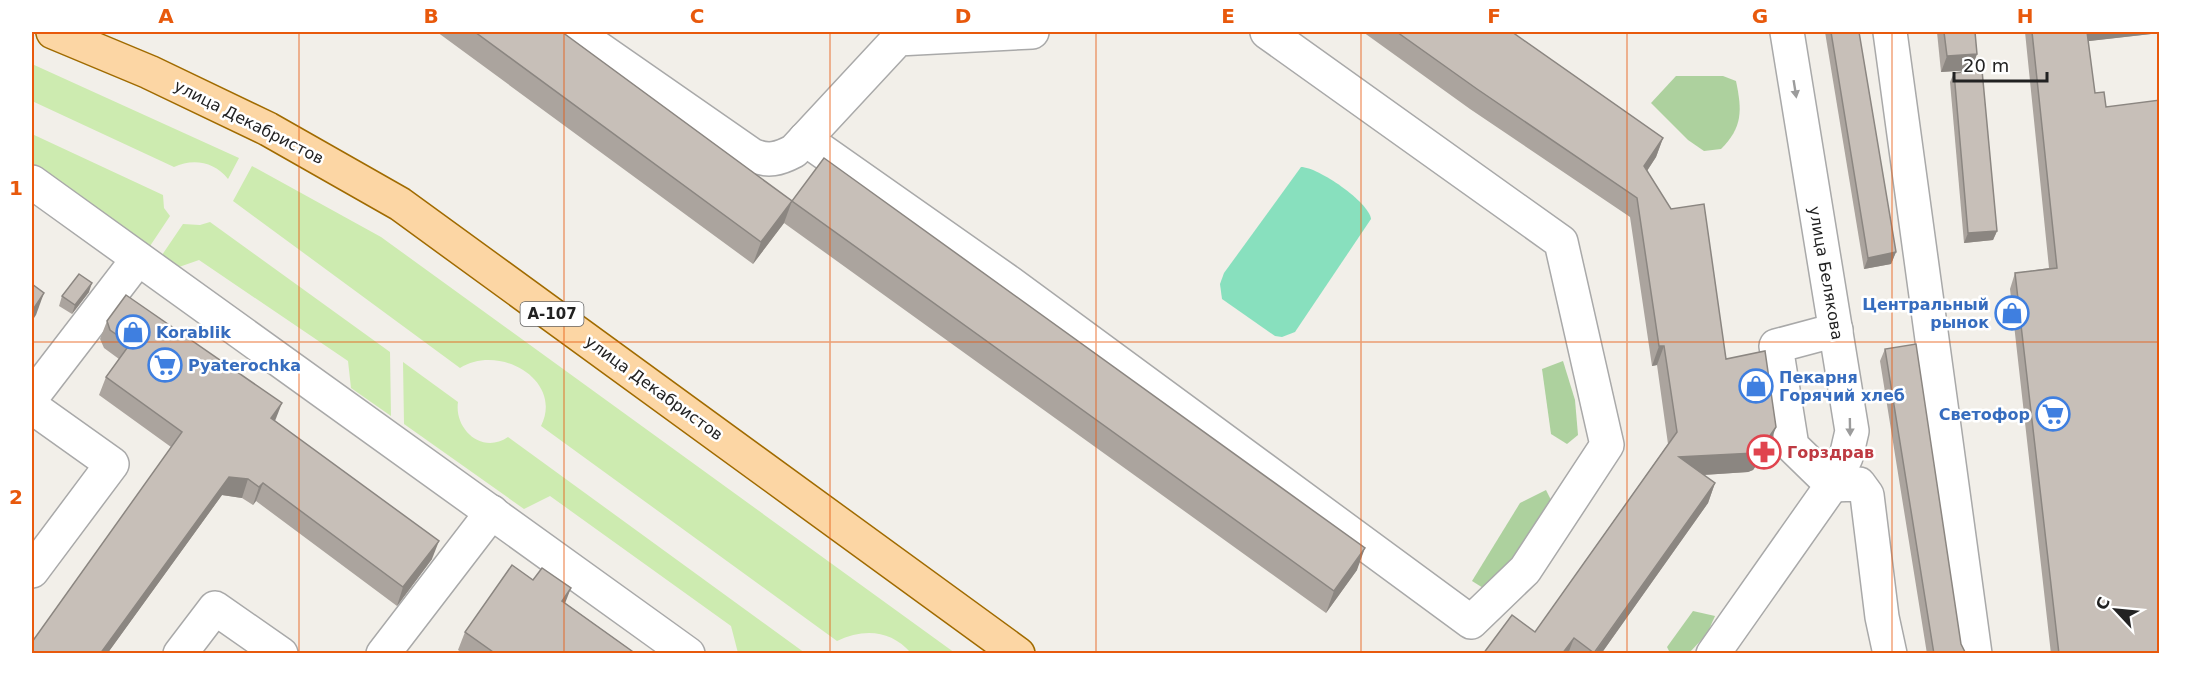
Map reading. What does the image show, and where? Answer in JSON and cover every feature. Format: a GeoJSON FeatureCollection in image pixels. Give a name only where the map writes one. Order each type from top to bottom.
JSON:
{"type":"FeatureCollection","features":[{"type":"Feature","properties":{"kind":"main road","name":"улица Декабристов"},"geometry":{"type":"LineString","coordinates":[[52,32],[149,72],[268,129],[400,204],[1018,654]]}},
{"type":"Feature","properties":{"kind":"street"},"geometry":{"type":"LineString","coordinates":[[576,32],[752,155],[763,160],[780,159],[794,151],[898,39],[1032,32]]}},
{"type":"Feature","properties":{"kind":"street"},"geometry":{"type":"LineString","coordinates":[[805,139],[1020,290],[1471,622],[1525,570],[1607,445],[1561,242],[1267,32]]}},
{"type":"Feature","properties":{"kind":"street","name":"улица Белякова"},"geometry":{"type":"LineString","coordinates":[[1713,654],[1832,485],[1846,457],[1852,431],[1787,32]]}},
{"type":"Feature","properties":{"kind":"street"},"geometry":{"type":"LineString","coordinates":[[1890,32],[1975,654]]}},
{"type":"Feature","properties":{"kind":"street"},"geometry":{"type":"LineString","coordinates":[[32,182],[688,654]]}},
{"type":"Feature","properties":{"kind":"street"},"geometry":{"type":"LineString","coordinates":[[32,398],[138,259]]}},
{"type":"Feature","properties":{"kind":"street"},"geometry":{"type":"LineString","coordinates":[[1836,330],[1776,346],[1792,446],[1832,485],[1859,484],[1867,495],[1882,617],[1890,654]]}},
{"type":"Feature","properties":{"kind":"street"},"geometry":{"type":"LineString","coordinates":[[32,407],[112,464],[32,571]]}},
{"type":"Feature","properties":{"kind":"street"},"geometry":{"type":"LineString","coordinates":[[383,654],[492,512]]}},
{"type":"Feature","properties":{"kind":"street"},"geometry":{"type":"LineString","coordinates":[[180,654],[215,608],[280,654]]}},
{"type":"Feature","properties":{"kind":"green space"},"geometry":{"type":"Polygon","coordinates":[[[32,64],[239,158],[228,179],[217,169],[203,163],[181,164],[174,167],[32,101],[32,64]]]}},
{"type":"Feature","properties":{"kind":"green space"},"geometry":{"type":"Polygon","coordinates":[[[1676,76],[1723,76],[1736,81],[1739,118],[1733,133],[1721,149],[1704,151],[1688,140],[1651,103],[1676,76]]]}},
{"type":"Feature","properties":{"kind":"green space"},"geometry":{"type":"Polygon","coordinates":[[[32,134],[163,195],[164,208],[170,216],[150,246],[32,165],[32,134]]]}},
{"type":"Feature","properties":{"kind":"green space"},"geometry":{"type":"Polygon","coordinates":[[[252,166],[381,237],[955,653],[911,653],[895,640],[877,634],[857,634],[837,641],[541,426],[546,409],[544,394],[536,381],[524,370],[509,363],[492,360],[476,361],[460,368],[233,201],[252,166]]]}},
{"type":"Feature","properties":{"kind":"green space"},"geometry":{"type":"Polygon","coordinates":[[[1301,167],[1319,173],[1342,187],[1362,204],[1371,219],[1295,332],[1282,337],[1275,336],[1222,299],[1220,284],[1224,273],[1301,167]]]}},
{"type":"Feature","properties":{"kind":"green space"},"geometry":{"type":"Polygon","coordinates":[[[210,222],[390,352],[391,416],[351,388],[348,361],[199,260],[179,267],[162,255],[183,224],[200,225],[210,222]]]}},
{"type":"Feature","properties":{"kind":"green space"},"geometry":{"type":"Polygon","coordinates":[[[1563,361],[1575,400],[1578,435],[1567,444],[1551,434],[1542,369],[1563,361]]]}},
{"type":"Feature","properties":{"kind":"green space"},"geometry":{"type":"Polygon","coordinates":[[[403,362],[458,402],[460,421],[472,436],[489,443],[508,437],[805,653],[738,653],[731,626],[550,496],[524,509],[404,424],[403,362]]]}},
{"type":"Feature","properties":{"kind":"green space"},"geometry":{"type":"Polygon","coordinates":[[[1546,490],[1551,500],[1537,532],[1488,591],[1472,581],[1520,503],[1546,490]]]}},
{"type":"Feature","properties":{"kind":"green space"},"geometry":{"type":"Polygon","coordinates":[[[1693,611],[1715,616],[1707,634],[1689,653],[1670,653],[1667,647],[1693,611]]]}},
{"type":"Feature","properties":{"kind":"building"},"geometry":{"type":"Polygon","coordinates":[[[475,32],[562,32],[792,201],[761,242],[475,32]]]}},
{"type":"Feature","properties":{"kind":"building"},"geometry":{"type":"Polygon","coordinates":[[[1397,32],[1512,32],[1663,138],[1644,166],[1671,209],[1704,204],[1726,359],[1765,351],[1776,427],[1760,450],[1755,453],[1679,457],[1715,483],[1594,653],[1574,638],[1562,654],[1483,654],[1512,615],[1535,632],[1677,432],[1664,346],[1659,346],[1637,198],[1397,32]]]}},
{"type":"Feature","properties":{"kind":"building"},"geometry":{"type":"Polygon","coordinates":[[[1831,32],[1859,32],[1896,252],[1868,258],[1831,32]]]}},
{"type":"Feature","properties":{"kind":"building"},"geometry":{"type":"Polygon","coordinates":[[[1944,32],[1975,32],[1977,54],[1947,56],[1944,32]]]}},
{"type":"Feature","properties":{"kind":"building"},"geometry":{"type":"Polygon","coordinates":[[[2032,32],[2087,32],[2095,93],[2104,92],[2106,107],[2160,100],[2160,652],[2059,654],[2015,273],[2057,268],[2032,32]]]}},
{"type":"Feature","properties":{"kind":"building"},"geometry":{"type":"Polygon","coordinates":[[[1982,70],[1997,231],[1968,233],[1954,73],[1982,70]]]}},
{"type":"Feature","properties":{"kind":"building"},"geometry":{"type":"Polygon","coordinates":[[[824,158],[1365,548],[1334,591],[792,201],[824,158]]]}},
{"type":"Feature","properties":{"kind":"building"},"geometry":{"type":"Polygon","coordinates":[[[79,274],[92,283],[75,305],[62,296],[79,274]]]}},
{"type":"Feature","properties":{"kind":"building"},"geometry":{"type":"Polygon","coordinates":[[[32,284],[44,293],[32,311],[32,284]]]}},
{"type":"Feature","properties":{"kind":"building"},"geometry":{"type":"Polygon","coordinates":[[[126,295],[282,403],[271,418],[439,541],[403,587],[263,483],[259,487],[248,479],[229,477],[100,654],[32,654],[32,642],[182,432],[106,377],[130,344],[110,330],[107,321],[126,295]]]}},
{"type":"Feature","properties":{"kind":"building"},"geometry":{"type":"Polygon","coordinates":[[[1916,344],[1961,644],[1966,654],[1934,654],[1885,349],[1916,344]]]}},
{"type":"Feature","properties":{"kind":"building"},"geometry":{"type":"Polygon","coordinates":[[[512,565],[533,580],[542,568],[571,588],[562,601],[636,654],[496,654],[465,632],[512,565]]]}},
{"type":"Feature","properties":{"kind":"place","name":"Центральный рынок"},"geometry":{"type":"Point","coordinates":[2012,313]}},
{"type":"Feature","properties":{"kind":"place","name":"Korablik"},"geometry":{"type":"Point","coordinates":[133,332]}},
{"type":"Feature","properties":{"kind":"place","name":"Pyaterochka"},"geometry":{"type":"Point","coordinates":[165,365]}},
{"type":"Feature","properties":{"kind":"place","name":"Пекарня Горячий хлеб"},"geometry":{"type":"Point","coordinates":[1756,386]}},
{"type":"Feature","properties":{"kind":"place","name":"Светофор"},"geometry":{"type":"Point","coordinates":[2053,414]}},
{"type":"Feature","properties":{"kind":"place","name":"Горздрав"},"geometry":{"type":"Point","coordinates":[1764,452]}}]}
